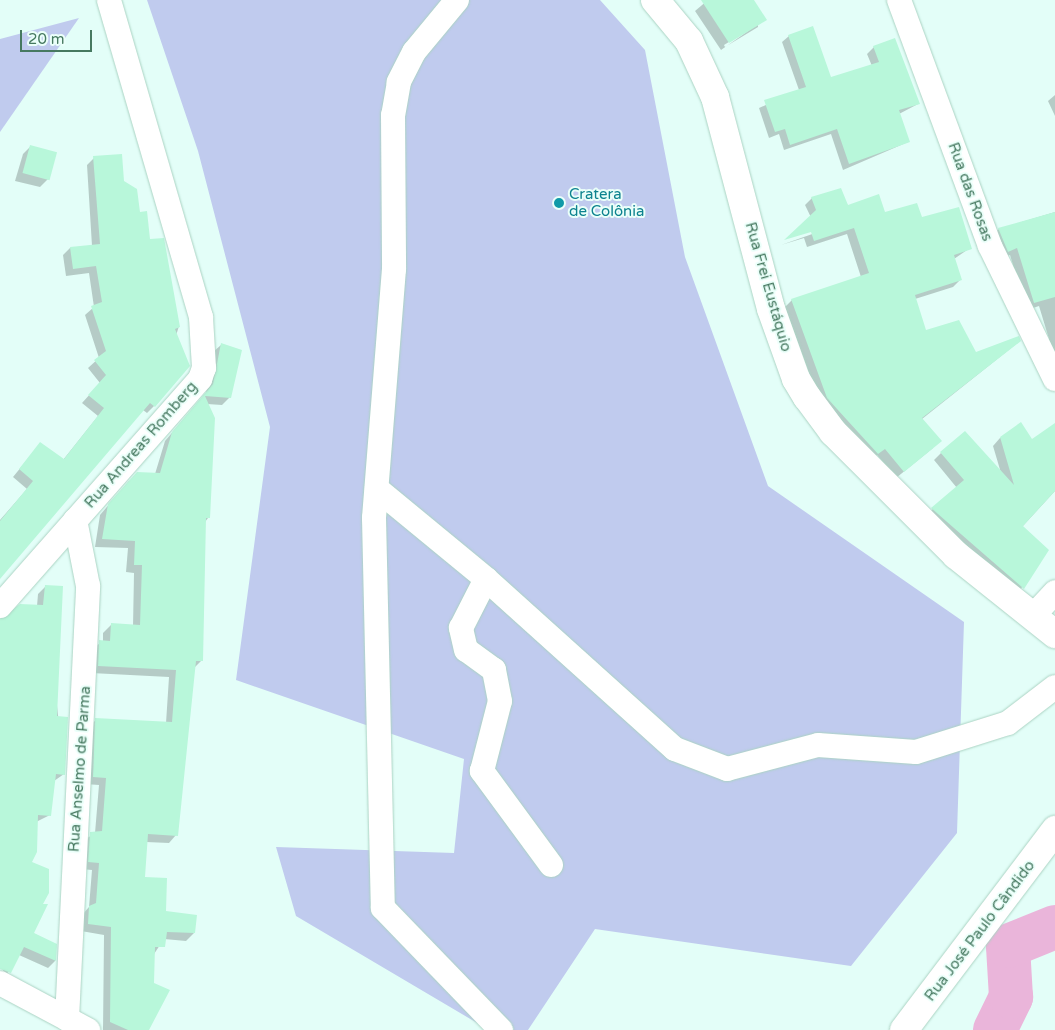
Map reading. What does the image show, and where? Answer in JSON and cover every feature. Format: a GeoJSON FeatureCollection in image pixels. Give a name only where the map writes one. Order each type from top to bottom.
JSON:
{"type":"FeatureCollection","features":[{"type":"Feature","properties":{"kind":"street","name":"Rua Andreas Romberg"},"geometry":{"type":"LineString","coordinates":[[0,606],[200,379],[204,368],[201,317],[128,55],[108,0]]}},
{"type":"Feature","properties":{"kind":"street"},"geometry":{"type":"LineString","coordinates":[[457,0],[414,52],[399,82],[393,115],[394,269],[374,528],[383,908],[501,1030]]}},
{"type":"Feature","properties":{"kind":"street","name":"Rua Frei Eustáquio"},"geometry":{"type":"LineString","coordinates":[[655,0],[689,41],[715,97],[771,309],[796,379],[833,432],[956,555],[1055,634]]}},
{"type":"Feature","properties":{"kind":"street","name":"Rua das Rosas"},"geometry":{"type":"LineString","coordinates":[[899,0],[990,246],[1055,379]]}},
{"type":"Feature","properties":{"kind":"street"},"geometry":{"type":"LineString","coordinates":[[377,489],[486,579],[675,749],[727,769],[818,745],[916,752],[1008,723],[1055,687]]}},
{"type":"Feature","properties":{"kind":"street","name":"Rua Anselmo de Parma"},"geometry":{"type":"LineString","coordinates":[[66,1019],[88,586],[75,520]]}},
{"type":"Feature","properties":{"kind":"street"},"geometry":{"type":"LineString","coordinates":[[486,579],[461,628],[466,650],[494,670],[500,701],[482,771],[551,865]]}},
{"type":"Feature","properties":{"kind":"street"},"geometry":{"type":"LineString","coordinates":[[1032,617],[1055,592]]}},
{"type":"Feature","properties":{"kind":"street","name":"Rua José Paulo Cândido"},"geometry":{"type":"LineString","coordinates":[[904,1030],[1055,830]]}},
{"type":"Feature","properties":{"kind":"street"},"geometry":{"type":"LineString","coordinates":[[0,983],[88,1030]]}},
{"type":"Feature","properties":{"kind":"shaded area"},"geometry":{"type":"Polygon","coordinates":[[[147,0],[600,0],[645,50],[685,257],[768,486],[964,622],[957,833],[851,966],[595,929],[528,1030],[489,1030],[296,916],[276,847],[454,853],[464,759],[236,680],[270,427],[198,151],[147,0]]]}},
{"type":"Feature","properties":{"kind":"shaded area"},"geometry":{"type":"Polygon","coordinates":[[[79,18],[0,132],[0,39],[79,18]]]}},
{"type":"Feature","properties":{"kind":"building"},"geometry":{"type":"Polygon","coordinates":[[[701,0],[754,0],[767,20],[729,43],[701,0]]]}},
{"type":"Feature","properties":{"kind":"building"},"geometry":{"type":"Polygon","coordinates":[[[813,26],[831,77],[879,62],[873,46],[895,38],[920,104],[899,110],[910,142],[849,164],[837,129],[790,145],[785,129],[775,132],[764,100],[806,87],[788,35],[813,26]]]}},
{"type":"Feature","properties":{"kind":"building"},"geometry":{"type":"Polygon","coordinates":[[[30,145],[57,152],[50,180],[22,173],[30,145]]]}},
{"type":"Feature","properties":{"kind":"building"},"geometry":{"type":"Polygon","coordinates":[[[122,154],[124,181],[137,189],[140,212],[147,211],[150,239],[164,238],[180,327],[175,329],[190,366],[155,407],[150,403],[0,579],[0,521],[33,481],[19,469],[40,442],[64,459],[104,408],[88,395],[106,375],[94,360],[106,351],[91,306],[102,302],[96,266],[73,269],[70,247],[100,244],[93,156],[122,154]]]}},
{"type":"Feature","properties":{"kind":"building"},"geometry":{"type":"Polygon","coordinates":[[[841,188],[848,205],[879,194],[885,212],[917,203],[922,217],[959,207],[972,249],[954,255],[962,280],[915,295],[926,330],[959,320],[976,352],[1019,336],[1021,341],[922,418],[942,441],[904,472],[885,449],[878,454],[827,398],[791,299],[869,273],[854,228],[814,241],[811,232],[784,240],[816,210],[811,197],[841,188]]]}},
{"type":"Feature","properties":{"kind":"building"},"geometry":{"type":"Polygon","coordinates":[[[1055,212],[1055,297],[1034,303],[1017,248],[1008,252],[998,228],[1055,212]]]}},
{"type":"Feature","properties":{"kind":"building"},"geometry":{"type":"Polygon","coordinates":[[[221,343],[242,350],[231,398],[205,396],[215,418],[210,518],[206,518],[203,661],[196,661],[178,836],[148,834],[145,877],[167,878],[166,911],[197,915],[195,933],[167,932],[165,947],[155,947],[154,983],[170,990],[149,1030],[128,1030],[110,1022],[111,927],[88,924],[89,906],[96,903],[99,863],[88,862],[90,832],[102,831],[106,778],[93,777],[95,718],[172,722],[176,670],[98,666],[99,640],[110,641],[111,623],[140,625],[142,565],[134,565],[135,541],[102,539],[108,504],[137,472],[160,473],[172,432],[213,384],[221,343]]]}},
{"type":"Feature","properties":{"kind":"building"},"geometry":{"type":"Polygon","coordinates":[[[1021,422],[1032,439],[1055,423],[1055,491],[1023,526],[1049,550],[1024,589],[931,508],[964,480],[940,452],[965,431],[1014,485],[1000,437],[1021,422]]]}},
{"type":"Feature","properties":{"kind":"building"},"geometry":{"type":"Polygon","coordinates":[[[45,585],[63,586],[57,716],[68,717],[65,775],[56,774],[51,816],[38,815],[37,852],[32,862],[49,869],[49,893],[43,904],[48,904],[34,933],[57,944],[56,961],[24,947],[11,973],[0,969],[0,619],[20,604],[43,605],[45,585]]]}},
{"type":"Feature","properties":{"kind":"waterway"},"geometry":{"type":"LineString","coordinates":[[995,1030],[1011,997],[1008,946],[1055,927]]}},
{"type":"Feature","properties":{"kind":"place","name":"Cratera de Colônia"},"geometry":{"type":"Point","coordinates":[559,203]}}]}
